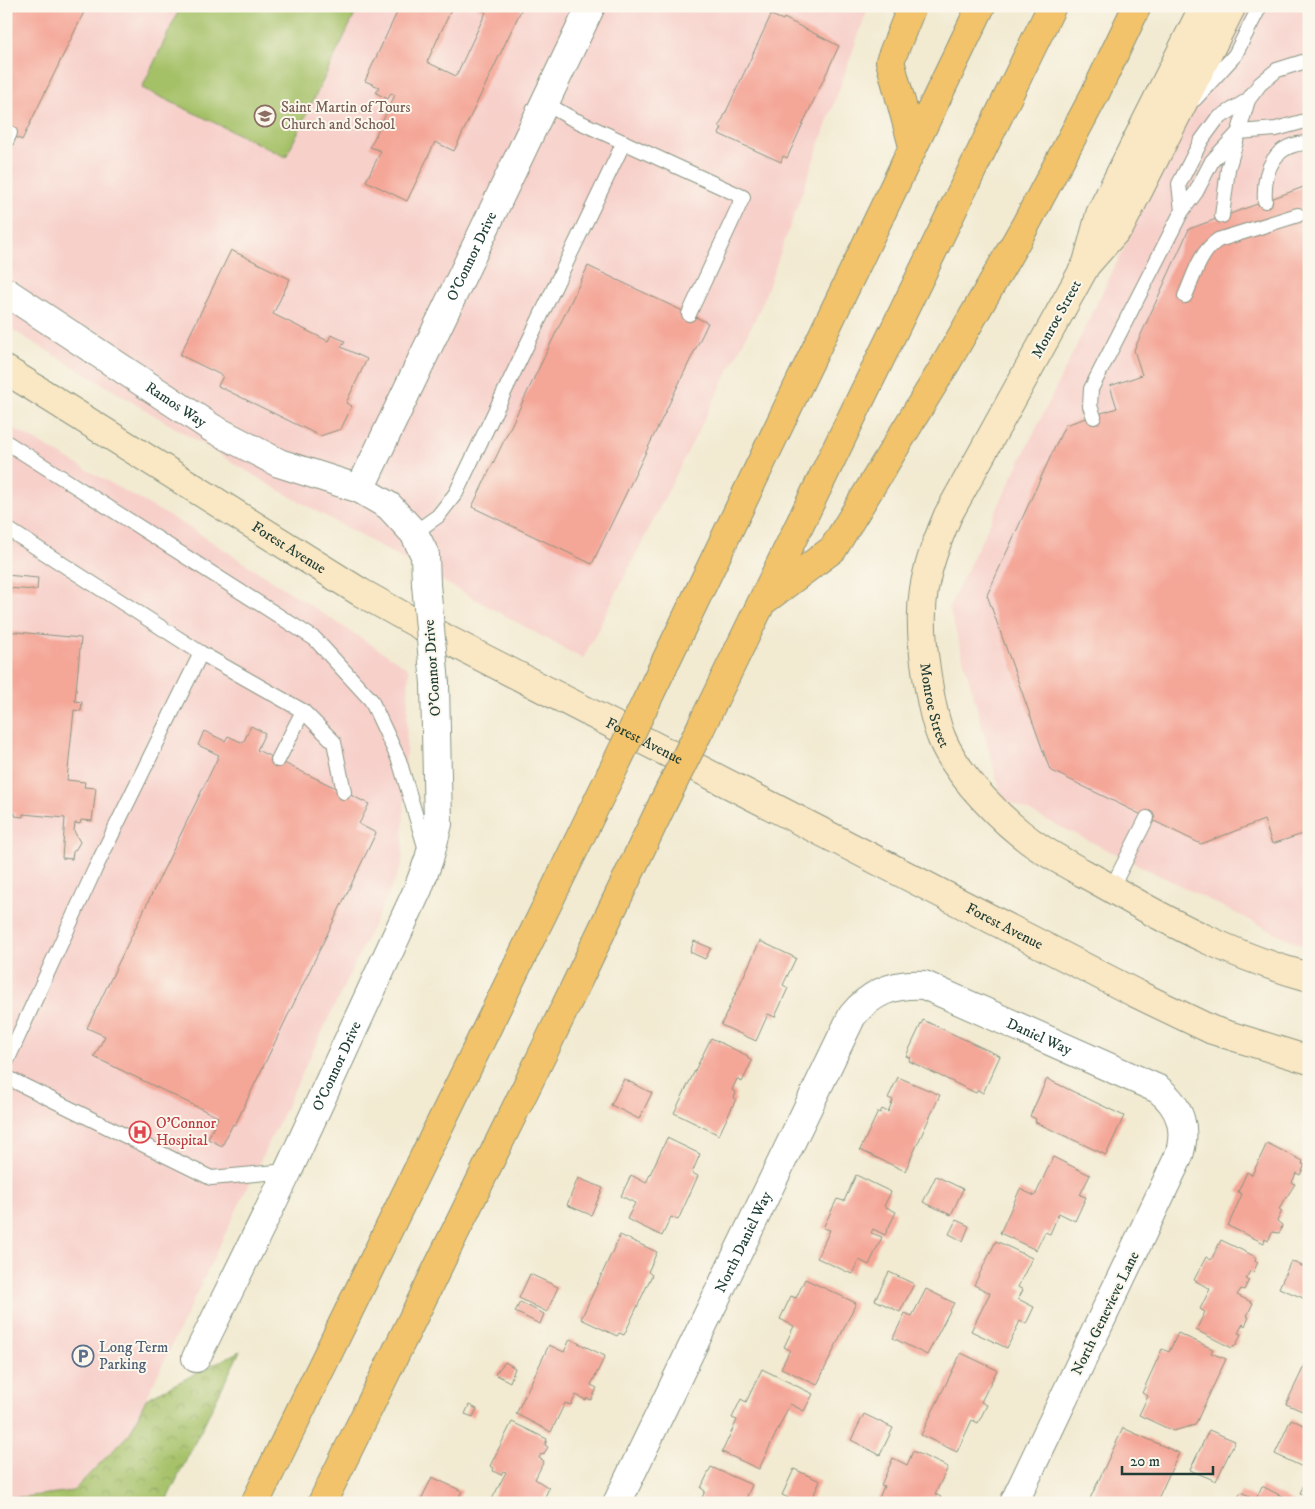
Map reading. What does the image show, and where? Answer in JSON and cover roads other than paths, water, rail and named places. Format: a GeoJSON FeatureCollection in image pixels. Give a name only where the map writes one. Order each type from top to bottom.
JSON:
{"type":"FeatureCollection","features":[{"type":"Feature","properties":{"kind":"highway"},"geometry":{"type":"LineString","coordinates":[[912,6],[890,61],[913,146]]}},
{"type":"Feature","properties":{"kind":"highway"},"geometry":{"type":"LineString","coordinates":[[256,1503],[648,700],[981,6]]}},
{"type":"Feature","properties":{"kind":"highway"},"geometry":{"type":"LineString","coordinates":[[322,1503],[1052,6]]}},
{"type":"Feature","properties":{"kind":"highway"},"geometry":{"type":"LineString","coordinates":[[763,601],[833,549],[945,365],[1025,226],[1095,94],[1137,6]]}},
{"type":"Feature","properties":{"kind":"main road","name":"Monroe Street"},"geometry":{"type":"LineString","coordinates":[[1086,265],[1100,214],[1204,6]]}},
{"type":"Feature","properties":{"kind":"main road","name":"Monroe Street"},"geometry":{"type":"LineString","coordinates":[[1232,6],[1121,225],[1086,265],[948,515],[933,549],[924,580],[921,614],[924,655],[932,700],[942,738],[963,775],[995,810],[1039,847],[1194,934],[1237,953],[1309,977]]}},
{"type":"Feature","properties":{"kind":"main road","name":"Forest Avenue"},"geometry":{"type":"LineString","coordinates":[[6,370],[360,592],[424,628],[1135,993],[1212,1030],[1309,1060]]}},
{"type":"Feature","properties":{"kind":"street","name":"O’Connor Drive"},"geometry":{"type":"LineString","coordinates":[[196,1358],[288,1171],[418,890],[429,859],[438,824],[435,684],[425,555],[414,533],[389,506],[360,489],[591,6]]}},
{"type":"Feature","properties":{"kind":"street","name":"Ramos Way"},"geometry":{"type":"LineString","coordinates":[[6,292],[212,428],[279,464],[360,489]]}},
{"type":"Feature","properties":{"kind":"street","name":"Daniel Way"},"geometry":{"type":"LineString","coordinates":[[881,991],[895,986],[924,985],[1158,1088],[1172,1102],[1181,1119]]}},
{"type":"Feature","properties":{"kind":"street","name":"North Daniel Way"},"geometry":{"type":"LineString","coordinates":[[617,1503],[852,1016],[861,1005],[881,991]]}},
{"type":"Feature","properties":{"kind":"street","name":"North Genevieve Lane"},"geometry":{"type":"LineString","coordinates":[[1014,1503],[1178,1158],[1184,1132],[1181,1119]]}},
{"type":"Feature","properties":{"kind":"lane"},"geometry":{"type":"LineString","coordinates":[[1172,123],[1234,55],[1260,6]]}},
{"type":"Feature","properties":{"kind":"lane"},"geometry":{"type":"LineString","coordinates":[[1222,216],[1228,170],[1248,100],[1260,84],[1277,70],[1309,60]]}},
{"type":"Feature","properties":{"kind":"lane"},"geometry":{"type":"LineString","coordinates":[[1182,211],[1179,184],[1201,141],[1217,118],[1248,100]]}},
{"type":"Feature","properties":{"kind":"lane"},"geometry":{"type":"LineString","coordinates":[[545,103],[743,197],[689,314]]}},
{"type":"Feature","properties":{"kind":"lane"},"geometry":{"type":"LineString","coordinates":[[1094,417],[1090,406],[1090,389],[1182,211],[1196,192],[1212,161],[1239,132],[1276,129],[1309,120]]}},
{"type":"Feature","properties":{"kind":"lane"},"geometry":{"type":"LineString","coordinates":[[414,533],[438,516],[456,492],[624,142]]}},
{"type":"Feature","properties":{"kind":"lane"},"geometry":{"type":"LineString","coordinates":[[1266,201],[1264,185],[1273,160],[1282,150],[1297,144],[1309,144]]}},
{"type":"Feature","properties":{"kind":"lane"},"geometry":{"type":"LineString","coordinates":[[1185,296],[1201,258],[1208,247],[1218,240],[1298,215]]}},
{"type":"Feature","properties":{"kind":"lane"},"geometry":{"type":"LineString","coordinates":[[6,442],[315,639],[371,700],[399,760],[429,859]]}},
{"type":"Feature","properties":{"kind":"lane"},"geometry":{"type":"LineString","coordinates":[[6,528],[201,653],[302,711],[334,742],[344,792]]}},
{"type":"Feature","properties":{"kind":"lane"},"geometry":{"type":"LineString","coordinates":[[6,1063],[95,869],[201,653]]}},
{"type":"Feature","properties":{"kind":"lane"},"geometry":{"type":"LineString","coordinates":[[278,760],[302,711]]}},
{"type":"Feature","properties":{"kind":"lane"},"geometry":{"type":"LineString","coordinates":[[1111,888],[1148,818]]}},
{"type":"Feature","properties":{"kind":"lane"},"geometry":{"type":"LineString","coordinates":[[6,1077],[211,1178],[288,1171]]}},
{"type":"Feature","properties":{"kind":"place","name":"Saint Martin of Tours Church and School"},"geometry":{"type":"Point","coordinates":[265,116]}},
{"type":"Feature","properties":{"kind":"place","name":"O’Connor Hospital"},"geometry":{"type":"Point","coordinates":[140,1132]}},
{"type":"Feature","properties":{"kind":"place","name":"Long Term Parking"},"geometry":{"type":"Point","coordinates":[83,1356]}}]}
